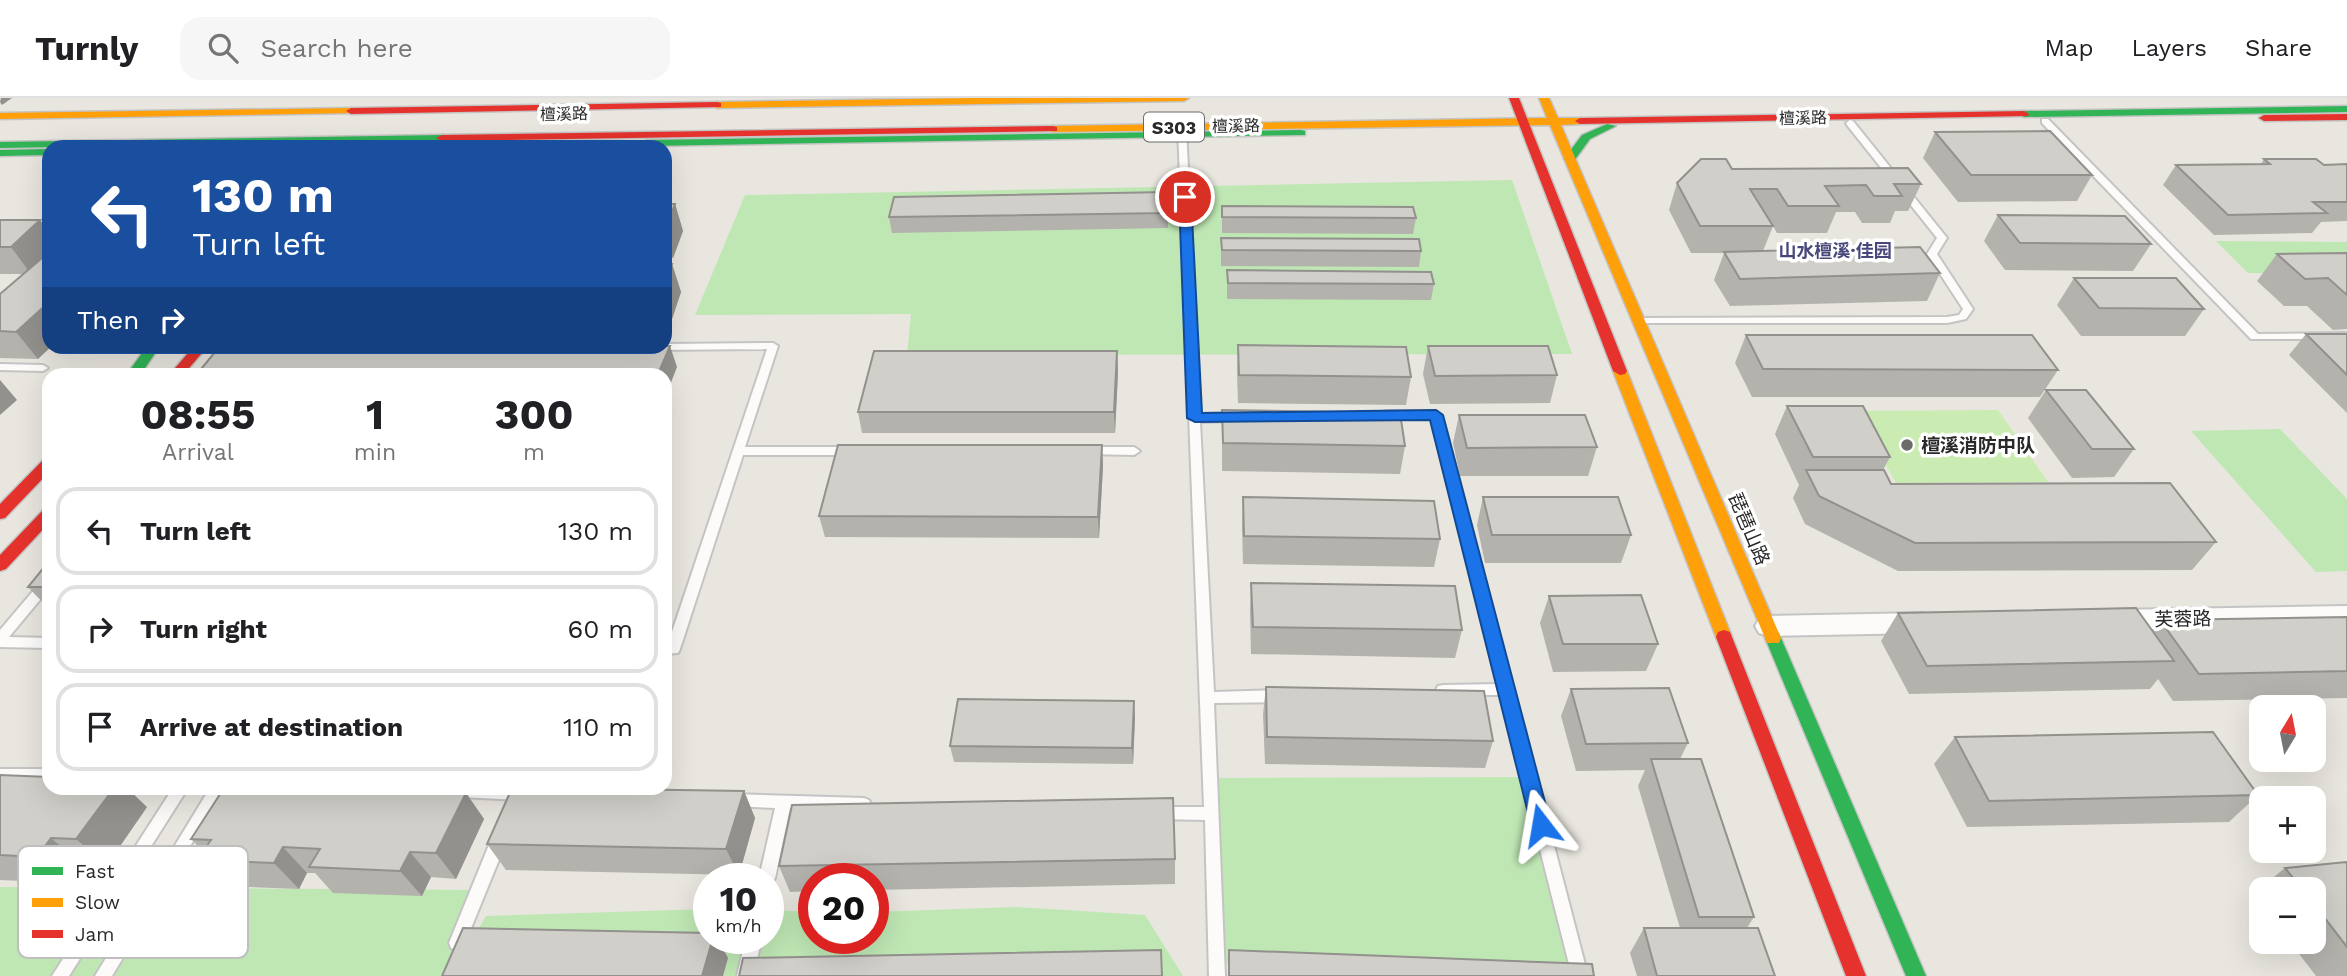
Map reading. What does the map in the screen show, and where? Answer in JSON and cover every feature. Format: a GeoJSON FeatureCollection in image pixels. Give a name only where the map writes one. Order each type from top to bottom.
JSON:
{"type":"FeatureCollection","features":[{"type":"Feature","properties":{"kind":"main road"},"geometry":{"type":"LineString","coordinates":[[1549,99],[1510,99],[1524,125],[1856,976]]}},
{"type":"Feature","properties":{"kind":"main road","name":"琵琶山路"},"geometry":{"type":"LineString","coordinates":[[1549,99],[1555,124],[1916,976]]}},
{"type":"Feature","properties":{"kind":"main road","name":"檀溪路"},"geometry":{"type":"LineString","coordinates":[[0,122],[386,108],[1190,101]]}},
{"type":"Feature","properties":{"kind":"main road"},"geometry":{"type":"LineString","coordinates":[[0,116],[386,108]]}},
{"type":"Feature","properties":{"kind":"main road"},"geometry":{"type":"LineString","coordinates":[[339,140],[386,108]]}},
{"type":"Feature","properties":{"kind":"main road"},"geometry":{"type":"LineString","coordinates":[[381,140],[386,108]]}},
{"type":"Feature","properties":{"kind":"main road","name":"檀溪路"},"geometry":{"type":"LineString","coordinates":[[627,140],[2347,109]]}},
{"type":"Feature","properties":{"kind":"main road"},"geometry":{"type":"LineString","coordinates":[[1555,124],[1611,127],[2347,117]]}},
{"type":"Feature","properties":{"kind":"main road"},"geometry":{"type":"LineString","coordinates":[[1182,131],[1486,128],[1524,125]]}},
{"type":"Feature","properties":{"kind":"main road"},"geometry":{"type":"LineString","coordinates":[[1570,159],[1578,142],[1590,133],[1611,127]]}},
{"type":"Feature","properties":{"kind":"main road"},"geometry":{"type":"LineString","coordinates":[[1486,128],[1513,134],[1536,156]]}},
{"type":"Feature","properties":{"kind":"main road","name":"檀溪路"},"geometry":{"type":"LineString","coordinates":[[0,145],[42,145]]}},
{"type":"Feature","properties":{"kind":"main road"},"geometry":{"type":"LineString","coordinates":[[0,153],[42,152]]}},
{"type":"Feature","properties":{"kind":"main road"},"geometry":{"type":"LineString","coordinates":[[182,368],[195,354]]}},
{"type":"Feature","properties":{"kind":"main road"},"geometry":{"type":"LineString","coordinates":[[0,514],[42,470]]}},
{"type":"Feature","properties":{"kind":"main road"},"geometry":{"type":"LineString","coordinates":[[0,565],[42,520]]}},
{"type":"Feature","properties":{"kind":"street","name":"芙蓉路"},"geometry":{"type":"LineString","coordinates":[[2085,621],[2347,616]]}},
{"type":"Feature","properties":{"kind":"street"},"geometry":{"type":"LineString","coordinates":[[1768,626],[1947,623]]}},
{"type":"Feature","properties":{"kind":"lane"},"geometry":{"type":"LineString","coordinates":[[2045,121],[2255,337],[2347,336]]}},
{"type":"Feature","properties":{"kind":"lane"},"geometry":{"type":"LineString","coordinates":[[1639,321],[1933,320],[1962,317],[1968,309],[1932,254],[1942,238],[1850,123]]}},
{"type":"Feature","properties":{"kind":"lane"},"geometry":{"type":"LineString","coordinates":[[1182,131],[1217,976]]}},
{"type":"Feature","properties":{"kind":"lane"},"geometry":{"type":"LineString","coordinates":[[672,347],[773,345],[672,649]]}},
{"type":"Feature","properties":{"kind":"lane"},"geometry":{"type":"LineString","coordinates":[[223,368],[243,354]]}},
{"type":"Feature","properties":{"kind":"lane"},"geometry":{"type":"LineString","coordinates":[[0,367],[43,368]]}},
{"type":"Feature","properties":{"kind":"lane"},"geometry":{"type":"LineString","coordinates":[[1369,416],[1436,415],[1580,976]]}},
{"type":"Feature","properties":{"kind":"lane"},"geometry":{"type":"LineString","coordinates":[[1195,418],[1248,417]]}},
{"type":"Feature","properties":{"kind":"lane"},"geometry":{"type":"LineString","coordinates":[[738,451],[861,451]]}},
{"type":"Feature","properties":{"kind":"lane"},"geometry":{"type":"LineString","coordinates":[[1079,451],[1134,451]]}},
{"type":"Feature","properties":{"kind":"lane"},"geometry":{"type":"LineString","coordinates":[[0,641],[42,589]]}},
{"type":"Feature","properties":{"kind":"lane"},"geometry":{"type":"LineString","coordinates":[[0,641],[42,643]]}},
{"type":"Feature","properties":{"kind":"lane"},"geometry":{"type":"LineString","coordinates":[[1424,691],[1506,688]]}},
{"type":"Feature","properties":{"kind":"lane"},"geometry":{"type":"LineString","coordinates":[[1206,698],[1302,695]]}},
{"type":"Feature","properties":{"kind":"lane"},"geometry":{"type":"LineString","coordinates":[[0,775],[42,775]]}},
{"type":"Feature","properties":{"kind":"lane"},"geometry":{"type":"LineString","coordinates":[[144,846],[176,795]]}},
{"type":"Feature","properties":{"kind":"lane"},"geometry":{"type":"LineString","coordinates":[[183,846],[214,795]]}},
{"type":"Feature","properties":{"kind":"lane"},"geometry":{"type":"LineString","coordinates":[[485,795],[521,798]]}},
{"type":"Feature","properties":{"kind":"lane"},"geometry":{"type":"LineString","coordinates":[[718,800],[880,805]]}},
{"type":"Feature","properties":{"kind":"lane"},"geometry":{"type":"LineString","coordinates":[[770,863],[784,802]]}},
{"type":"Feature","properties":{"kind":"lane"},"geometry":{"type":"LineString","coordinates":[[1139,812],[1212,814]]}},
{"type":"Feature","properties":{"kind":"lane"},"geometry":{"type":"LineString","coordinates":[[454,951],[504,830]]}},
{"type":"Feature","properties":{"kind":"lane"},"geometry":{"type":"LineString","coordinates":[[745,976],[750,954]]}},
{"type":"Feature","properties":{"kind":"lane"},"geometry":{"type":"LineString","coordinates":[[60,976],[72,958]]}},
{"type":"Feature","properties":{"kind":"lane"},"geometry":{"type":"LineString","coordinates":[[103,976],[114,958]]}},
{"type":"Feature","properties":{"kind":"green space"},"geometry":{"type":"Polygon","coordinates":[[[1512,180],[1572,354],[907,355],[911,314],[695,315],[745,195],[1512,180]]]}},
{"type":"Feature","properties":{"kind":"green space"},"geometry":{"type":"Polygon","coordinates":[[[2216,241],[2347,242],[2347,273],[2248,273],[2216,241]]]}},
{"type":"Feature","properties":{"kind":"green space"},"geometry":{"type":"Polygon","coordinates":[[[1998,410],[2048,482],[1896,483],[1854,411],[1998,410]]]}},
{"type":"Feature","properties":{"kind":"green space"},"geometry":{"type":"Polygon","coordinates":[[[2280,429],[2347,499],[2347,571],[2316,572],[2191,431],[2280,429]]]}},
{"type":"Feature","properties":{"kind":"green space"},"geometry":{"type":"Polygon","coordinates":[[[1529,777],[1578,970],[1217,963],[1210,778],[1529,777]]]}},
{"type":"Feature","properties":{"kind":"green space"},"geometry":{"type":"Polygon","coordinates":[[[0,887],[18,887],[18,958],[248,958],[248,889],[479,890],[444,976],[0,976],[0,887]]]}},
{"type":"Feature","properties":{"kind":"green space"},"geometry":{"type":"Polygon","coordinates":[[[1016,907],[1145,915],[1183,976],[461,976],[470,943],[486,916],[693,910],[693,954],[784,954],[784,911],[798,911],[798,954],[889,954],[889,911],[1016,907]]]}},
{"type":"Feature","properties":{"kind":"building"},"geometry":{"type":"Polygon","coordinates":[[[2050,131],[2092,175],[1971,175],[1935,132],[2050,131]]]}},
{"type":"Feature","properties":{"kind":"building"},"geometry":{"type":"Polygon","coordinates":[[[1701,159],[1726,159],[1732,169],[1908,168],[1921,184],[1894,184],[1902,196],[1874,196],[1866,185],[1825,186],[1839,206],[1788,206],[1777,189],[1750,189],[1773,226],[1700,226],[1677,183],[1701,159]]]}},
{"type":"Feature","properties":{"kind":"building"},"geometry":{"type":"Polygon","coordinates":[[[2264,159],[2316,159],[2324,165],[2347,164],[2347,202],[2313,202],[2327,213],[2228,215],[2176,165],[2270,164],[2264,159]]]}},
{"type":"Feature","properties":{"kind":"building"},"geometry":{"type":"Polygon","coordinates":[[[1167,192],[1168,213],[889,217],[894,197],[1167,192]]]}},
{"type":"Feature","properties":{"kind":"building"},"geometry":{"type":"Polygon","coordinates":[[[1222,206],[1413,207],[1416,218],[1222,217],[1222,206]]]}},
{"type":"Feature","properties":{"kind":"building"},"geometry":{"type":"Polygon","coordinates":[[[1998,215],[2125,216],[2151,244],[2020,243],[1998,215]]]}},
{"type":"Feature","properties":{"kind":"building"},"geometry":{"type":"Polygon","coordinates":[[[0,220],[40,220],[11,247],[0,247],[0,220]]]}},
{"type":"Feature","properties":{"kind":"building"},"geometry":{"type":"Polygon","coordinates":[[[1221,238],[1419,239],[1421,251],[1222,250],[1221,238]]]}},
{"type":"Feature","properties":{"kind":"building"},"geometry":{"type":"Polygon","coordinates":[[[1920,247],[1940,273],[1740,279],[1724,252],[1920,247]]]}},
{"type":"Feature","properties":{"kind":"building"},"geometry":{"type":"Polygon","coordinates":[[[2347,253],[2347,295],[2328,278],[2305,279],[2277,254],[2347,253]]]}},
{"type":"Feature","properties":{"kind":"building"},"geometry":{"type":"Polygon","coordinates":[[[42,258],[42,308],[16,332],[0,331],[0,294],[42,258]]]}},
{"type":"Feature","properties":{"kind":"building"},"geometry":{"type":"Polygon","coordinates":[[[1227,270],[1431,272],[1434,284],[1228,283],[1227,270]]]}},
{"type":"Feature","properties":{"kind":"building"},"geometry":{"type":"Polygon","coordinates":[[[2074,278],[2176,278],[2204,309],[2099,308],[2074,278]]]}},
{"type":"Feature","properties":{"kind":"building"},"geometry":{"type":"Polygon","coordinates":[[[2306,334],[2347,334],[2347,375],[2306,334]]]}},
{"type":"Feature","properties":{"kind":"building"},"geometry":{"type":"Polygon","coordinates":[[[1746,335],[2032,335],[2058,370],[1763,369],[1746,335]]]}},
{"type":"Feature","properties":{"kind":"building"},"geometry":{"type":"Polygon","coordinates":[[[1238,345],[1406,347],[1411,377],[1239,375],[1238,345]]]}},
{"type":"Feature","properties":{"kind":"building"},"geometry":{"type":"Polygon","coordinates":[[[1428,346],[1548,346],[1557,375],[1435,376],[1428,346]]]}},
{"type":"Feature","properties":{"kind":"building"},"geometry":{"type":"Polygon","coordinates":[[[874,351],[1117,351],[1114,412],[858,412],[874,351]]]}},
{"type":"Feature","properties":{"kind":"building"},"geometry":{"type":"Polygon","coordinates":[[[213,354],[667,354],[661,368],[202,368],[213,354]]]}},
{"type":"Feature","properties":{"kind":"building"},"geometry":{"type":"Polygon","coordinates":[[[2046,390],[2086,390],[2134,449],[2092,449],[2046,390]]]}},
{"type":"Feature","properties":{"kind":"building"},"geometry":{"type":"Polygon","coordinates":[[[1787,406],[1863,406],[1890,457],[1813,457],[1787,406]]]}},
{"type":"Feature","properties":{"kind":"building"},"geometry":{"type":"Polygon","coordinates":[[[1222,410],[1400,413],[1405,446],[1223,443],[1222,410]]]}},
{"type":"Feature","properties":{"kind":"building"},"geometry":{"type":"Polygon","coordinates":[[[1459,415],[1585,415],[1597,447],[1467,448],[1459,415]]]}},
{"type":"Feature","properties":{"kind":"building"},"geometry":{"type":"Polygon","coordinates":[[[838,445],[1102,445],[1098,517],[819,516],[838,445]]]}},
{"type":"Feature","properties":{"kind":"building"},"geometry":{"type":"Polygon","coordinates":[[[1806,470],[1884,470],[1891,484],[2170,483],[2216,542],[1915,543],[1819,496],[1806,470]]]}},
{"type":"Feature","properties":{"kind":"building"},"geometry":{"type":"Polygon","coordinates":[[[1243,497],[1434,501],[1440,539],[1244,536],[1243,497]]]}},
{"type":"Feature","properties":{"kind":"building"},"geometry":{"type":"Polygon","coordinates":[[[1483,497],[1618,497],[1631,535],[1492,535],[1483,497]]]}},
{"type":"Feature","properties":{"kind":"building"},"geometry":{"type":"Polygon","coordinates":[[[42,570],[42,587],[28,587],[42,570]]]}},
{"type":"Feature","properties":{"kind":"building"},"geometry":{"type":"Polygon","coordinates":[[[1251,583],[1455,586],[1462,630],[1253,627],[1251,583]]]}},
{"type":"Feature","properties":{"kind":"building"},"geometry":{"type":"Polygon","coordinates":[[[1641,595],[1658,644],[1563,644],[1549,596],[1641,595]]]}},
{"type":"Feature","properties":{"kind":"building"},"geometry":{"type":"Polygon","coordinates":[[[2136,608],[2174,661],[1927,666],[1898,613],[2136,608]]]}},
{"type":"Feature","properties":{"kind":"building"},"geometry":{"type":"Polygon","coordinates":[[[2347,617],[2347,671],[2199,674],[2160,620],[2347,617]]]}},
{"type":"Feature","properties":{"kind":"building"},"geometry":{"type":"Polygon","coordinates":[[[1266,687],[1484,691],[1493,741],[1267,737],[1266,687]]]}},
{"type":"Feature","properties":{"kind":"building"},"geometry":{"type":"Polygon","coordinates":[[[1669,688],[1688,743],[1586,744],[1571,689],[1669,688]]]}},
{"type":"Feature","properties":{"kind":"building"},"geometry":{"type":"Polygon","coordinates":[[[958,699],[1134,701],[1132,748],[950,746],[958,699]]]}},
{"type":"Feature","properties":{"kind":"building"},"geometry":{"type":"Polygon","coordinates":[[[2213,732],[2252,786],[2249,786],[2249,795],[1989,801],[1955,737],[2213,732]]]}},
{"type":"Feature","properties":{"kind":"building"},"geometry":{"type":"Polygon","coordinates":[[[1651,759],[1701,759],[1754,917],[1699,917],[1651,759]]]}},
{"type":"Feature","properties":{"kind":"building"},"geometry":{"type":"Polygon","coordinates":[[[0,775],[42,777],[42,795],[109,795],[76,839],[51,838],[45,846],[18,846],[18,856],[0,855],[0,775]]]}},
{"type":"Feature","properties":{"kind":"building"},"geometry":{"type":"Polygon","coordinates":[[[672,790],[744,791],[726,849],[487,844],[509,795],[672,795],[672,790]]]}},
{"type":"Feature","properties":{"kind":"building"},"geometry":{"type":"Polygon","coordinates":[[[219,795],[465,795],[436,853],[410,852],[400,871],[309,867],[320,849],[283,847],[274,863],[248,862],[248,846],[207,846],[211,840],[191,839],[219,795]]]}},
{"type":"Feature","properties":{"kind":"building"},"geometry":{"type":"Polygon","coordinates":[[[1173,798],[1175,859],[798,863],[798,866],[784,866],[784,863],[780,863],[792,805],[1173,798]]]}},
{"type":"Feature","properties":{"kind":"building"},"geometry":{"type":"Polygon","coordinates":[[[2346,862],[2347,947],[2326,920],[2326,877],[2292,877],[2285,868],[2346,862]]]}},
{"type":"Feature","properties":{"kind":"building"},"geometry":{"type":"Polygon","coordinates":[[[463,928],[693,933],[693,954],[708,954],[702,976],[442,976],[463,928]]]}},
{"type":"Feature","properties":{"kind":"building"},"geometry":{"type":"Polygon","coordinates":[[[1644,928],[1758,928],[1775,976],[1657,976],[1644,928]]]}},
{"type":"Feature","properties":{"kind":"building"},"geometry":{"type":"Polygon","coordinates":[[[1161,950],[1162,976],[739,976],[743,958],[1161,950]]]}},
{"type":"Feature","properties":{"kind":"building"},"geometry":{"type":"Polygon","coordinates":[[[1229,950],[1592,964],[1594,976],[1229,976],[1229,950]]]}},
{"type":"Feature","properties":{"kind":"traffic: fast"},"geometry":{"type":"LineString","coordinates":[[2024,114],[2347,109]]}},
{"type":"Feature","properties":{"kind":"traffic: fast"},"geometry":{"type":"LineString","coordinates":[[1570,159],[1586,137],[1611,126]]}},
{"type":"Feature","properties":{"kind":"traffic: fast"},"geometry":{"type":"LineString","coordinates":[[672,143],[1301,133]]}},
{"type":"Feature","properties":{"kind":"traffic: fast"},"geometry":{"type":"LineString","coordinates":[[316,140],[442,138]]}},
{"type":"Feature","properties":{"kind":"traffic: fast"},"geometry":{"type":"LineString","coordinates":[[0,145],[42,144]]}},
{"type":"Feature","properties":{"kind":"traffic: fast"},"geometry":{"type":"LineString","coordinates":[[0,153],[42,152]]}},
{"type":"Feature","properties":{"kind":"traffic: fast"},"geometry":{"type":"LineString","coordinates":[[138,368],[148,354]]}},
{"type":"Feature","properties":{"kind":"traffic: fast"},"geometry":{"type":"LineString","coordinates":[[1773,638],[1916,976]]}},
{"type":"Feature","properties":{"kind":"traffic: slow"},"geometry":{"type":"LineString","coordinates":[[717,105],[1184,98]]}},
{"type":"Feature","properties":{"kind":"traffic: slow"},"geometry":{"type":"LineString","coordinates":[[1544,98],[1773,638]]}},
{"type":"Feature","properties":{"kind":"traffic: slow"},"geometry":{"type":"LineString","coordinates":[[0,116],[351,111]]}},
{"type":"Feature","properties":{"kind":"traffic: slow"},"geometry":{"type":"LineString","coordinates":[[1053,129],[1580,121]]}},
{"type":"Feature","properties":{"kind":"traffic: slow"},"geometry":{"type":"LineString","coordinates":[[1620,371],[1724,637]]}},
{"type":"Feature","properties":{"kind":"traffic: jam"},"geometry":{"type":"LineString","coordinates":[[1514,98],[1620,371]]}},
{"type":"Feature","properties":{"kind":"traffic: jam"},"geometry":{"type":"LineString","coordinates":[[351,111],[717,105]]}},
{"type":"Feature","properties":{"kind":"traffic: jam"},"geometry":{"type":"LineString","coordinates":[[1580,121],[2024,114]]}},
{"type":"Feature","properties":{"kind":"traffic: jam"},"geometry":{"type":"LineString","coordinates":[[2264,118],[2347,117]]}},
{"type":"Feature","properties":{"kind":"traffic: jam"},"geometry":{"type":"LineString","coordinates":[[442,138],[1053,129]]}},
{"type":"Feature","properties":{"kind":"traffic: jam"},"geometry":{"type":"LineString","coordinates":[[182,368],[195,354]]}},
{"type":"Feature","properties":{"kind":"traffic: jam"},"geometry":{"type":"LineString","coordinates":[[0,514],[42,470]]}},
{"type":"Feature","properties":{"kind":"traffic: jam"},"geometry":{"type":"LineString","coordinates":[[0,565],[42,520]]}},
{"type":"Feature","properties":{"kind":"traffic: jam"},"geometry":{"type":"LineString","coordinates":[[1724,637],[1856,976]]}},
{"type":"Feature","properties":{"kind":"place","name":"檀溪消防中队"},"geometry":{"type":"Point","coordinates":[1907,445]}},
{"type":"Feature","properties":{"kind":"district","name":"山水檀溪·佳园"},"geometry":{"type":"Point","coordinates":[1835,250]}},
{"type":"Feature","properties":{"kind":"route"},"geometry":{"type":"LineString","coordinates":[[1185,197],[1195,418],[1436,415],[1541,825]]}}]}
